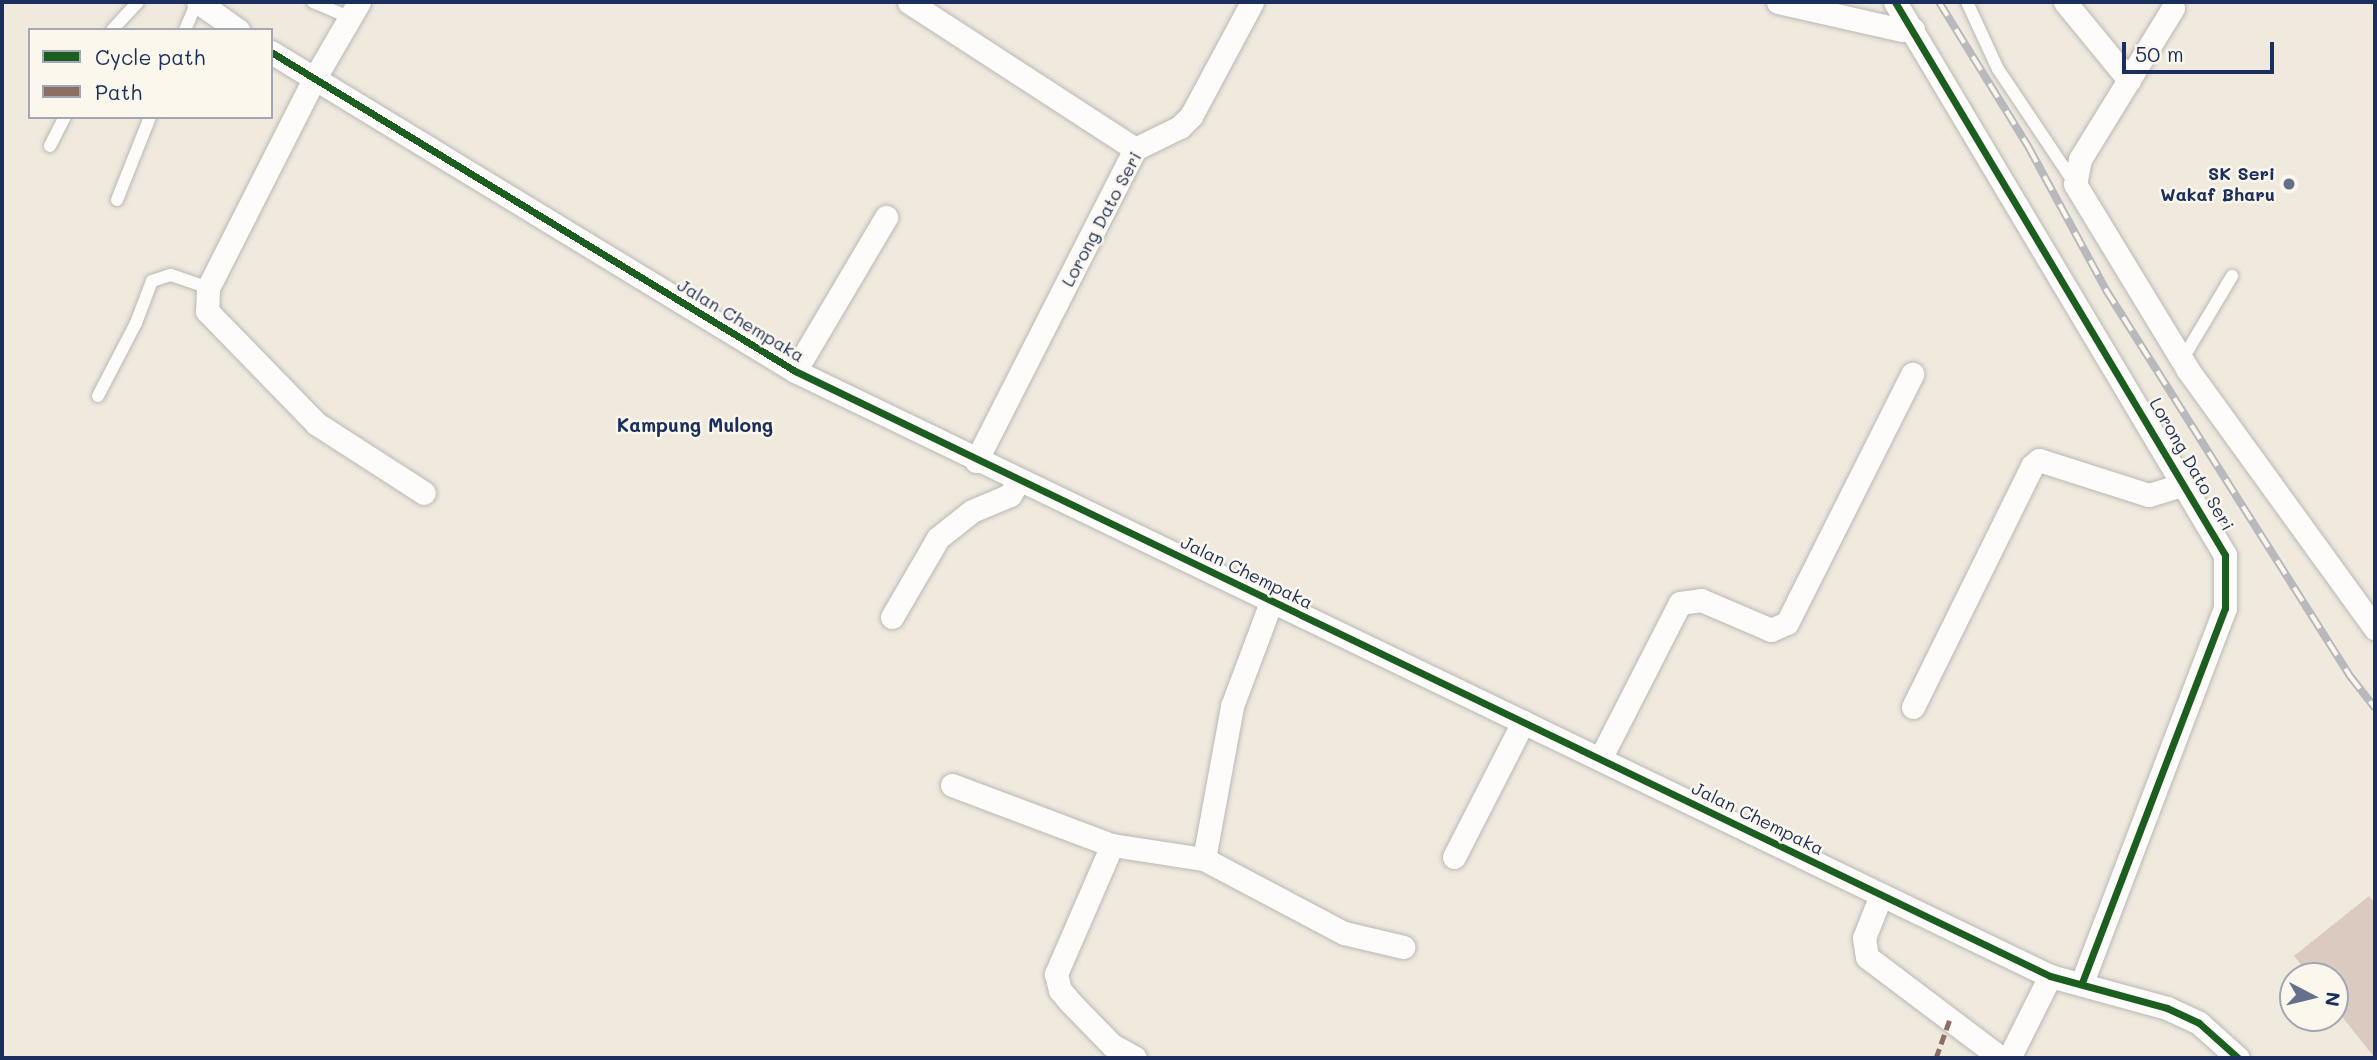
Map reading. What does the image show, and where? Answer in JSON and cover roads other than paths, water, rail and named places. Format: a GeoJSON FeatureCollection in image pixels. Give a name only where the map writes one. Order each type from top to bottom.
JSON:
{"type":"FeatureCollection","features":[{"type":"Feature","properties":{"kind":"street"},"geometry":{"type":"LineString","coordinates":[[197,2],[235,28]]}},
{"type":"Feature","properties":{"kind":"street"},"geometry":{"type":"LineString","coordinates":[[909,2],[1135,149]]}},
{"type":"Feature","properties":{"kind":"street","name":"Lorong Dato Seri"},"geometry":{"type":"LineString","coordinates":[[976,461],[1135,149],[1180,127],[1191,116],[1252,2]]}},
{"type":"Feature","properties":{"kind":"street"},"geometry":{"type":"LineString","coordinates":[[1778,2],[1902,30],[1913,29]]}},
{"type":"Feature","properties":{"kind":"street","name":"Lorong Dato Seri"},"geometry":{"type":"LineString","coordinates":[[1895,2],[2186,484],[2225,555],[2225,608],[2082,982]]}},
{"type":"Feature","properties":{"kind":"street"},"geometry":{"type":"LineString","coordinates":[[2065,2],[2129,80]]}},
{"type":"Feature","properties":{"kind":"street"},"geometry":{"type":"LineString","coordinates":[[2173,8],[2080,159],[2075,184],[2182,360],[2259,474],[2375,628]]}},
{"type":"Feature","properties":{"kind":"street"},"geometry":{"type":"LineString","coordinates":[[355,10],[313,81],[208,288],[205,299],[212,322],[317,424],[424,493]]}},
{"type":"Feature","properties":{"kind":"street","name":"Jalan Chempaka"},"geometry":{"type":"LineString","coordinates":[[273,53],[313,81],[794,372],[2050,976],[2082,982],[2167,1008],[2199,1023],[2238,1058]]}},
{"type":"Feature","properties":{"kind":"street"},"geometry":{"type":"LineString","coordinates":[[794,372],[886,217]]}},
{"type":"Feature","properties":{"kind":"street"},"geometry":{"type":"LineString","coordinates":[[1600,759],[1680,603],[1701,600],[1771,630],[1787,623],[1912,374]]}},
{"type":"Feature","properties":{"kind":"street"},"geometry":{"type":"LineString","coordinates":[[1913,707],[2032,466],[2039,460],[2149,495],[2186,484]]}},
{"type":"Feature","properties":{"kind":"street"},"geometry":{"type":"LineString","coordinates":[[892,617],[938,538],[972,511],[1010,495],[1018,480]]}},
{"type":"Feature","properties":{"kind":"street"},"geometry":{"type":"LineString","coordinates":[[1204,859],[1232,706],[1271,601]]}},
{"type":"Feature","properties":{"kind":"street"},"geometry":{"type":"LineString","coordinates":[[1454,857],[1523,722]]}},
{"type":"Feature","properties":{"kind":"street"},"geometry":{"type":"LineString","coordinates":[[952,785],[1112,845],[1204,859],[1344,933],[1403,947]]}},
{"type":"Feature","properties":{"kind":"street"},"geometry":{"type":"LineString","coordinates":[[1112,845],[1056,974],[1060,990],[1070,1002],[1112,1045],[1135,1058]]}},
{"type":"Feature","properties":{"kind":"street"},"geometry":{"type":"LineString","coordinates":[[1881,895],[1864,938],[1867,957],[2001,1058]]}},
{"type":"Feature","properties":{"kind":"street"},"geometry":{"type":"LineString","coordinates":[[2009,1058],[2050,976]]}},
{"type":"Feature","properties":{"kind":"lane"},"geometry":{"type":"LineString","coordinates":[[114,28],[138,2]]}},
{"type":"Feature","properties":{"kind":"lane"},"geometry":{"type":"LineString","coordinates":[[186,28],[197,2]]}},
{"type":"Feature","properties":{"kind":"lane"},"geometry":{"type":"LineString","coordinates":[[313,2],[355,10]]}},
{"type":"Feature","properties":{"kind":"lane"},"geometry":{"type":"LineString","coordinates":[[1967,2],[1998,69],[2075,184]]}},
{"type":"Feature","properties":{"kind":"lane"},"geometry":{"type":"LineString","coordinates":[[50,146],[64,119]]}},
{"type":"Feature","properties":{"kind":"lane"},"geometry":{"type":"LineString","coordinates":[[117,200],[149,119]]}},
{"type":"Feature","properties":{"kind":"lane"},"geometry":{"type":"LineString","coordinates":[[98,396],[136,323],[152,281],[171,275],[208,288]]}},
{"type":"Feature","properties":{"kind":"lane"},"geometry":{"type":"LineString","coordinates":[[2182,360],[2232,276]]}},
{"type":"Feature","properties":{"kind":"railway"},"geometry":{"type":"LineString","coordinates":[[1939,2],[2029,148],[2106,290],[2350,676],[2375,708]]}},
{"type":"Feature","properties":{"kind":"place","name":"SK Seri Wakaf Bharu"},"geometry":{"type":"Point","coordinates":[2289,184]}},
{"type":"Feature","properties":{"kind":"district","name":"Kampung Mulong"},"geometry":{"type":"Point","coordinates":[695,425]}}]}
